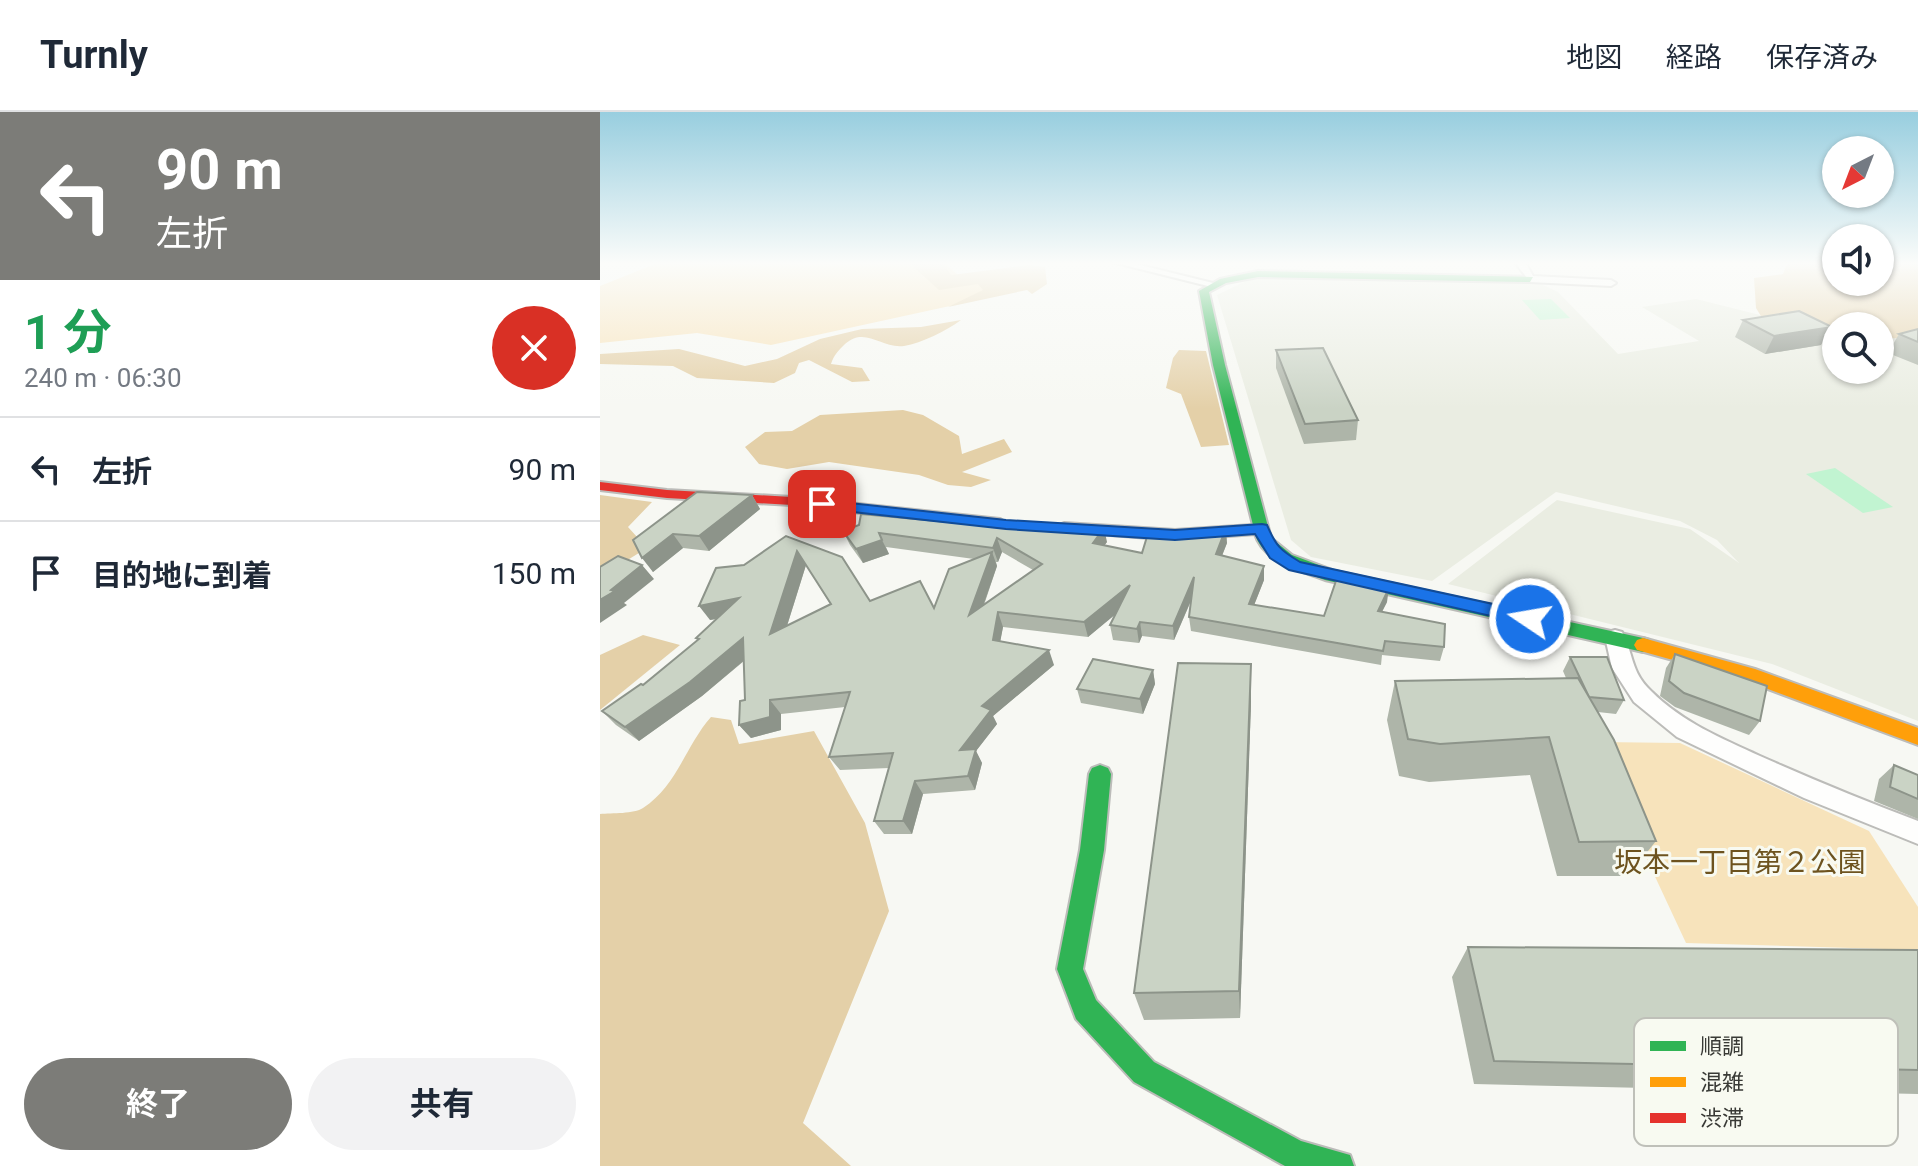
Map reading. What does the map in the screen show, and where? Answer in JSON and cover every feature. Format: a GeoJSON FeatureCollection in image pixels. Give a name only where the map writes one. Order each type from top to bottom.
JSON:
{"type":"FeatureCollection","features":[{"type":"Feature","properties":{"kind":"street"},"geometry":{"type":"LineString","coordinates":[[1207,311],[1264,540],[1275,554],[1295,566],[1682,653],[1805,693],[1918,737]]}},
{"type":"Feature","properties":{"kind":"street"},"geometry":{"type":"LineString","coordinates":[[600,486],[667,494],[792,501],[1021,525]]}},
{"type":"Feature","properties":{"kind":"street"},"geometry":{"type":"LineString","coordinates":[[1050,527],[1175,535],[1262,529]]}},
{"type":"Feature","properties":{"kind":"street"},"geometry":{"type":"LineString","coordinates":[[1615,637],[1622,668],[1642,696],[1685,731],[1813,791],[1918,833]]}},
{"type":"Feature","properties":{"kind":"street"},"geometry":{"type":"LineString","coordinates":[[1100,774],[1092,850],[1070,969],[1086,1009],[1144,1072],[1296,1155],[1339,1166]]}},
{"type":"Feature","properties":{"kind":"shaded area"},"geometry":{"type":"Polygon","coordinates":[[[1222,311],[1577,311],[1618,354],[1699,341],[1649,311],[1745,311],[1788,322],[1822,323],[1822,384],[1894,384],[1894,324],[1918,324],[1918,721],[1772,664],[1448,584],[1557,500],[1690,529],[1739,563],[1717,540],[1680,521],[1556,492],[1432,581],[1311,557],[1291,540],[1222,311]]]}},
{"type":"Feature","properties":{"kind":"shaded area"},"geometry":{"type":"Polygon","coordinates":[[[1532,311],[1563,311],[1570,318],[1540,320],[1532,311]]]}},
{"type":"Feature","properties":{"kind":"shaded area"},"geometry":{"type":"Polygon","coordinates":[[[1758,311],[1918,311],[1918,337],[1894,338],[1894,312],[1822,312],[1822,339],[1764,321],[1758,311]]]}},
{"type":"Feature","properties":{"kind":"shaded area"},"geometry":{"type":"Polygon","coordinates":[[[961,320],[934,336],[904,346],[860,337],[845,344],[831,364],[862,368],[870,381],[852,382],[809,360],[799,363],[795,373],[774,383],[697,378],[673,366],[600,364],[600,354],[679,349],[745,366],[777,359],[820,339],[862,329],[921,327],[961,320]]]}},
{"type":"Feature","properties":{"kind":"shaded area"},"geometry":{"type":"Polygon","coordinates":[[[1179,350],[1206,351],[1229,445],[1201,447],[1181,394],[1166,388],[1173,358],[1179,350]]]}},
{"type":"Feature","properties":{"kind":"shaded area"},"geometry":{"type":"Polygon","coordinates":[[[903,410],[923,415],[959,436],[962,454],[1004,439],[1012,452],[962,472],[991,480],[971,487],[948,485],[919,475],[829,462],[787,469],[759,464],[745,447],[765,432],[792,431],[820,415],[903,410]]]}},
{"type":"Feature","properties":{"kind":"shaded area"},"geometry":{"type":"Polygon","coordinates":[[[1835,468],[1893,507],[1863,513],[1806,474],[1835,468]]]}},
{"type":"Feature","properties":{"kind":"shaded area"},"geometry":{"type":"Polygon","coordinates":[[[600,495],[652,502],[628,527],[647,548],[600,577],[600,495]]]}},
{"type":"Feature","properties":{"kind":"shaded area"},"geometry":{"type":"Polygon","coordinates":[[[643,635],[680,645],[600,710],[600,655],[643,635]]]}},
{"type":"Feature","properties":{"kind":"shaded area"},"geometry":{"type":"Polygon","coordinates":[[[711,717],[731,720],[739,744],[814,731],[865,823],[889,911],[803,1123],[851,1166],[600,1166],[600,814],[634,811],[655,799],[673,777],[711,717]]]}},
{"type":"Feature","properties":{"kind":"green space"},"geometry":{"type":"Polygon","coordinates":[[[600,311],[926,311],[771,345],[697,333],[600,343],[600,311]]]}},
{"type":"Feature","properties":{"kind":"green space","name":"坂本一丁目第２公園"},"geometry":{"type":"Polygon","coordinates":[[[1600,742],[1680,743],[1869,831],[1918,907],[1918,950],[1686,943],[1630,823],[1600,742]]]}},
{"type":"Feature","properties":{"kind":"building"},"geometry":{"type":"Polygon","coordinates":[[[1799,311],[1822,322],[1822,329],[1774,336],[1743,320],[1799,311]]]}},
{"type":"Feature","properties":{"kind":"building"},"geometry":{"type":"Polygon","coordinates":[[[1918,329],[1918,342],[1899,334],[1918,329]]]}},
{"type":"Feature","properties":{"kind":"building"},"geometry":{"type":"Polygon","coordinates":[[[1323,348],[1358,420],[1305,424],[1276,350],[1323,348]]]}},
{"type":"Feature","properties":{"kind":"building"},"geometry":{"type":"Polygon","coordinates":[[[697,492],[752,495],[699,536],[673,534],[642,558],[633,540],[697,492]]]}},
{"type":"Feature","properties":{"kind":"building"},"geometry":{"type":"Polygon","coordinates":[[[861,514],[958,523],[961,517],[993,522],[1104,528],[1093,543],[1142,553],[1149,530],[1197,532],[1226,528],[1216,554],[1264,566],[1249,604],[1324,616],[1338,575],[1389,588],[1378,611],[1445,624],[1444,647],[1385,641],[1383,651],[1189,617],[1194,577],[1173,626],[1140,622],[1137,629],[1110,625],[1130,585],[1084,622],[998,612],[993,640],[1049,650],[982,706],[991,710],[960,750],[976,749],[968,776],[915,781],[903,821],[874,821],[893,753],[829,757],[850,692],[770,700],[770,717],[739,725],[740,701],[745,700],[743,638],[690,682],[625,727],[602,711],[643,685],[699,639],[696,638],[739,598],[699,606],[716,568],[744,565],[786,536],[842,557],[870,601],[920,581],[934,608],[949,569],[992,552],[969,615],[1042,564],[997,538],[993,548],[879,533],[882,540],[856,549],[843,531],[859,525],[861,514]],[[797,551],[770,634],[831,604],[797,551]]]}},
{"type":"Feature","properties":{"kind":"building"},"geometry":{"type":"Polygon","coordinates":[[[618,556],[642,565],[611,590],[615,591],[600,600],[600,567],[618,556]]]}},
{"type":"Feature","properties":{"kind":"building"},"geometry":{"type":"Polygon","coordinates":[[[1675,654],[1767,686],[1760,721],[1684,693],[1669,681],[1675,654]]]}},
{"type":"Feature","properties":{"kind":"building"},"geometry":{"type":"Polygon","coordinates":[[[1570,657],[1607,657],[1624,700],[1589,697],[1570,657]]]}},
{"type":"Feature","properties":{"kind":"building"},"geometry":{"type":"Polygon","coordinates":[[[1093,659],[1153,670],[1140,699],[1077,689],[1093,659]]]}},
{"type":"Feature","properties":{"kind":"building"},"geometry":{"type":"Polygon","coordinates":[[[1178,663],[1251,664],[1239,991],[1134,993],[1178,663]]]}},
{"type":"Feature","properties":{"kind":"building"},"geometry":{"type":"Polygon","coordinates":[[[1578,678],[1614,740],[1656,841],[1579,842],[1549,737],[1440,744],[1408,739],[1395,681],[1578,678]]]}},
{"type":"Feature","properties":{"kind":"building"},"geometry":{"type":"Polygon","coordinates":[[[1894,765],[1918,775],[1918,799],[1890,787],[1894,765]]]}},
{"type":"Feature","properties":{"kind":"building"},"geometry":{"type":"Polygon","coordinates":[[[1468,947],[1918,950],[1918,1070],[1898,1070],[1898,1018],[1634,1018],[1634,1064],[1494,1061],[1468,947]]]}},
{"type":"Feature","properties":{"kind":"traffic: fast"},"geometry":{"type":"LineString","coordinates":[[1208,311],[1264,540],[1286,559],[1331,576],[1643,645]]}},
{"type":"Feature","properties":{"kind":"traffic: fast"},"geometry":{"type":"LineString","coordinates":[[1064,528],[1175,535],[1262,529]]}},
{"type":"Feature","properties":{"kind":"traffic: fast"},"geometry":{"type":"LineString","coordinates":[[1100,774],[1092,850],[1070,969],[1086,1009],[1144,1072],[1296,1155],[1339,1166]]}},
{"type":"Feature","properties":{"kind":"traffic: slow"},"geometry":{"type":"LineString","coordinates":[[1643,645],[1748,674],[1918,737]]}},
{"type":"Feature","properties":{"kind":"traffic: jam"},"geometry":{"type":"LineString","coordinates":[[600,486],[667,494],[792,501],[1000,524]]}},
{"type":"Feature","properties":{"kind":"route"},"geometry":{"type":"LineString","coordinates":[[822,504],[1006,524],[1175,535],[1262,529],[1264,540],[1275,554],[1295,566],[1530,619]]}}]}
